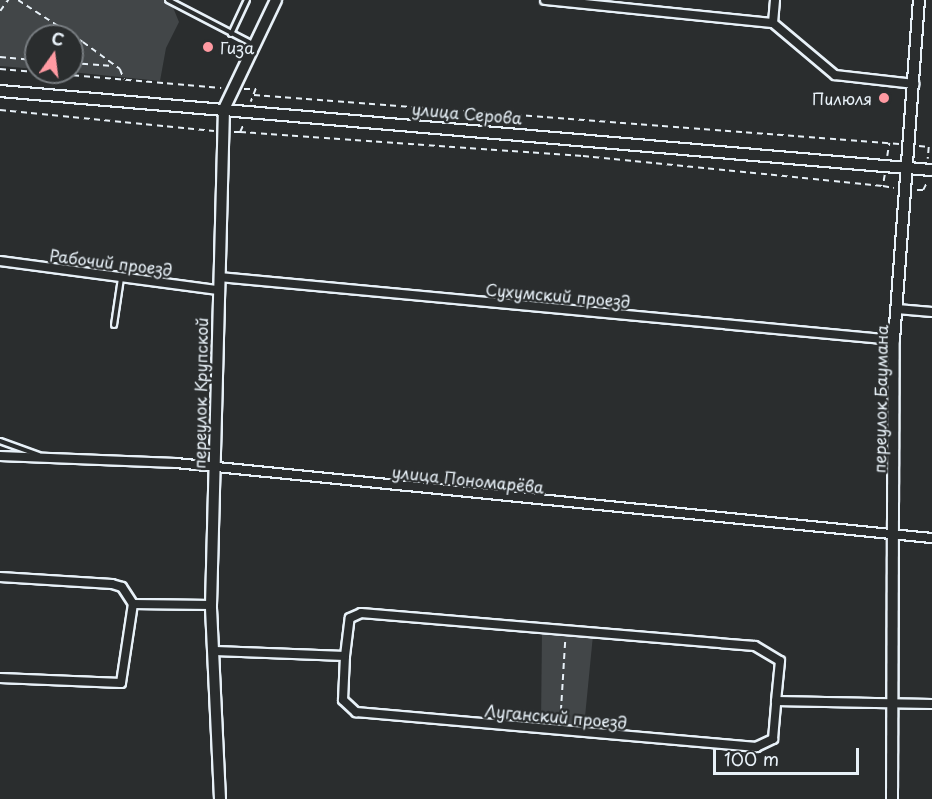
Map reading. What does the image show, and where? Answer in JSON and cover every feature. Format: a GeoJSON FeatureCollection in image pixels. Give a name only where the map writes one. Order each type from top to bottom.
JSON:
{"type":"FeatureCollection","features":[{"type":"Feature","properties":{"kind":"street","name":"переулок Крупской"},"geometry":{"type":"LineString","coordinates":[[220,799],[215,651],[211,606],[224,109],[276,0]]}},
{"type":"Feature","properties":{"kind":"street"},"geometry":{"type":"LineString","coordinates":[[545,0],[618,3],[773,23],[835,75],[914,84]]}},
{"type":"Feature","properties":{"kind":"street"},"geometry":{"type":"LineString","coordinates":[[773,23],[775,0]]}},
{"type":"Feature","properties":{"kind":"street","name":"переулок Баумана"},"geometry":{"type":"LineString","coordinates":[[892,799],[897,705],[894,340],[910,168],[919,0]]}},
{"type":"Feature","properties":{"kind":"street","name":"улица Серова"},"geometry":{"type":"LineString","coordinates":[[0,91],[932,170]]}},
{"type":"Feature","properties":{"kind":"street","name":"Рабочий проезд"},"geometry":{"type":"LineString","coordinates":[[0,261],[218,290]]}},
{"type":"Feature","properties":{"kind":"street","name":"Сухумский проезд"},"geometry":{"type":"LineString","coordinates":[[219,277],[894,340]]}},
{"type":"Feature","properties":{"kind":"street"},"geometry":{"type":"LineString","coordinates":[[897,309],[932,312]]}},
{"type":"Feature","properties":{"kind":"street","name":"улица Пономарёва"},"geometry":{"type":"LineString","coordinates":[[0,456],[45,460],[119,459],[213,467],[932,538]]}},
{"type":"Feature","properties":{"kind":"street"},"geometry":{"type":"LineString","coordinates":[[0,577],[112,584],[122,587],[133,604],[121,683],[0,678]]}},
{"type":"Feature","properties":{"kind":"street"},"geometry":{"type":"LineString","coordinates":[[133,604],[211,606]]}},
{"type":"Feature","properties":{"kind":"street","name":"Луганский проезд"},"geometry":{"type":"LineString","coordinates":[[362,613],[766,648],[780,662],[773,739],[764,747],[350,710],[343,700],[345,656],[350,618],[362,613]]}},
{"type":"Feature","properties":{"kind":"street"},"geometry":{"type":"LineString","coordinates":[[215,651],[345,656]]}},
{"type":"Feature","properties":{"kind":"street"},"geometry":{"type":"LineString","coordinates":[[776,701],[932,704]]}},
{"type":"Feature","properties":{"kind":"lane"},"geometry":{"type":"LineString","coordinates":[[168,0],[231,34],[255,44]]}},
{"type":"Feature","properties":{"kind":"lane"},"geometry":{"type":"LineString","coordinates":[[231,34],[248,0]]}},
{"type":"Feature","properties":{"kind":"lane"},"geometry":{"type":"LineString","coordinates":[[114,325],[121,277]]}},
{"type":"Feature","properties":{"kind":"lane"},"geometry":{"type":"LineString","coordinates":[[0,441],[45,460]]}},
{"type":"Feature","properties":{"kind":"path"},"geometry":{"type":"LineString","coordinates":[[0,11],[8,0]]}},
{"type":"Feature","properties":{"kind":"path"},"geometry":{"type":"LineString","coordinates":[[18,0],[116,66],[124,80]]}},
{"type":"Feature","properties":{"kind":"path"},"geometry":{"type":"LineString","coordinates":[[0,57],[24,59]]}},
{"type":"Feature","properties":{"kind":"path"},"geometry":{"type":"LineString","coordinates":[[84,64],[116,66]]}},
{"type":"Feature","properties":{"kind":"path"},"geometry":{"type":"LineString","coordinates":[[254,95],[889,143]]}},
{"type":"Feature","properties":{"kind":"path"},"geometry":{"type":"LineString","coordinates":[[240,132],[583,156],[883,186]]}},
{"type":"Feature","properties":{"kind":"path"},"geometry":{"type":"LineString","coordinates":[[927,185],[932,185]]}},
{"type":"Feature","properties":{"kind":"path"},"geometry":{"type":"LineString","coordinates":[[560,730],[566,630]]}},
{"type":"Feature","properties":{"kind":"shaded area"},"geometry":{"type":"Polygon","coordinates":[[[0,0],[170,0],[179,22],[166,48],[160,81],[84,73],[84,24],[24,24],[24,68],[0,66],[0,0]]]}},
{"type":"Feature","properties":{"kind":"shaded area"},"geometry":{"type":"Polygon","coordinates":[[[542,631],[593,635],[584,727],[541,724],[542,631]]]}},
{"type":"Feature","properties":{"kind":"place","name":"Гиза"},"geometry":{"type":"Point","coordinates":[208,47]}},
{"type":"Feature","properties":{"kind":"place","name":"Пилюля"},"geometry":{"type":"Point","coordinates":[884,98]}}]}
